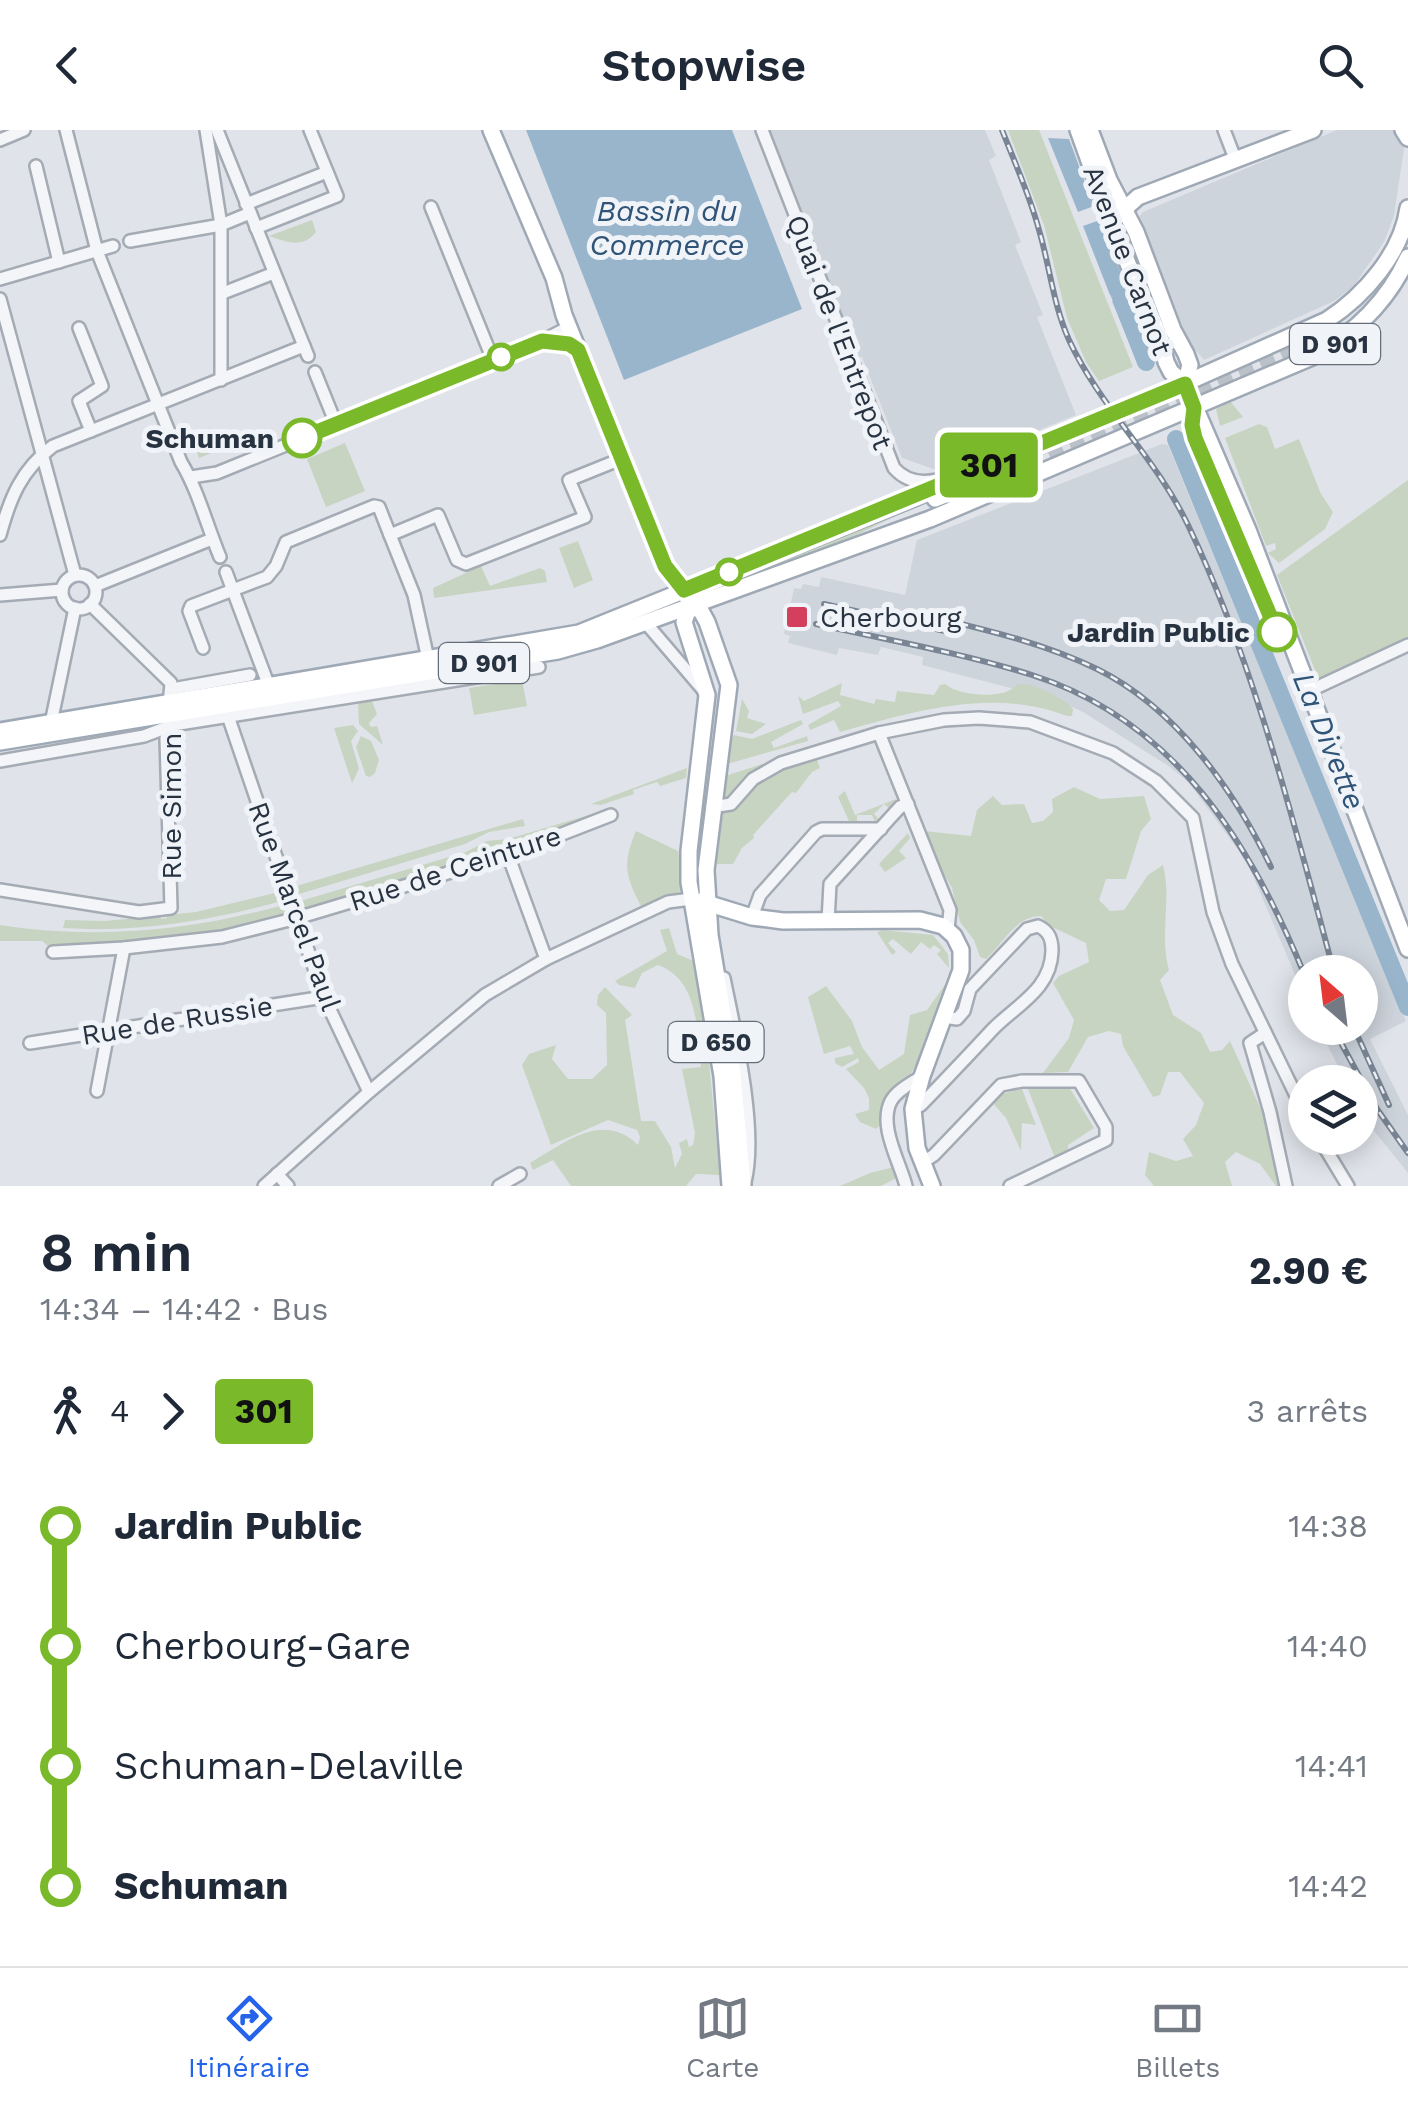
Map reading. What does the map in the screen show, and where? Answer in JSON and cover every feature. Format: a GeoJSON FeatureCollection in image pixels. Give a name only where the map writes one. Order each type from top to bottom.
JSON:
{"type":"FeatureCollection","features":[{"type":"Feature","properties":{"kind":"main road"},"geometry":{"type":"LineString","coordinates":[[491,130],[554,278],[569,327],[665,566],[687,598]]}},
{"type":"Feature","properties":{"kind":"main road","name":"Avenue Carnot"},"geometry":{"type":"LineString","coordinates":[[1078,130],[1120,209],[1166,362],[1187,401]]}},
{"type":"Feature","properties":{"kind":"main road"},"geometry":{"type":"LineString","coordinates":[[1090,130],[1120,209],[1136,208],[1189,180],[1313,130]]}},
{"type":"Feature","properties":{"kind":"main road"},"geometry":{"type":"LineString","coordinates":[[1403,130],[1408,138]]}},
{"type":"Feature","properties":{"kind":"main road","name":"D 901"},"geometry":{"type":"LineString","coordinates":[[1394,282],[1362,314],[1309,343],[1350,314],[1384,278],[1404,243],[1408,208]]}},
{"type":"Feature","properties":{"kind":"main road","name":"D 901"},"geometry":{"type":"LineString","coordinates":[[272,698],[428,660],[579,633],[687,598],[717,596],[930,518],[1091,453],[1160,423],[1187,401],[1339,312],[1372,280],[1407,217]]}},
{"type":"Feature","properties":{"kind":"main road","name":"D 901"},"geometry":{"type":"LineString","coordinates":[[0,731],[272,698],[558,651],[645,622],[716,577],[1145,402],[1187,401],[1331,346],[1368,316],[1408,257]]}},
{"type":"Feature","properties":{"kind":"main road"},"geometry":{"type":"LineString","coordinates":[[1091,453],[1110,435],[1187,401]]}},
{"type":"Feature","properties":{"kind":"main road"},"geometry":{"type":"LineString","coordinates":[[1187,401],[1248,530],[1408,953]]}},
{"type":"Feature","properties":{"kind":"main road"},"geometry":{"type":"LineString","coordinates":[[1187,401],[1195,438],[1341,794],[1368,848]]}},
{"type":"Feature","properties":{"kind":"main road","name":"D 901"},"geometry":{"type":"LineString","coordinates":[[844,547],[858,537],[1007,473],[927,502],[914,498]]}},
{"type":"Feature","properties":{"kind":"main road"},"geometry":{"type":"LineString","coordinates":[[707,622],[706,606],[717,596]]}},
{"type":"Feature","properties":{"kind":"main road","name":"D 650"},"geometry":{"type":"LineString","coordinates":[[687,598],[707,622],[729,686],[706,870],[744,1186]]}},
{"type":"Feature","properties":{"kind":"main road","name":"D 650"},"geometry":{"type":"LineString","coordinates":[[687,598],[684,622],[707,696],[689,851],[691,898],[722,1076],[730,1186]]}},
{"type":"Feature","properties":{"kind":"main road","name":"D 901"},"geometry":{"type":"LineString","coordinates":[[0,742],[171,708]]}},
{"type":"Feature","properties":{"kind":"main road"},"geometry":{"type":"LineString","coordinates":[[691,898],[752,917],[783,921],[920,920],[948,929],[958,943],[962,959],[914,1109],[914,1134],[932,1186]]}},
{"type":"Feature","properties":{"kind":"street"},"geometry":{"type":"LineString","coordinates":[[0,140],[24,130]]}},
{"type":"Feature","properties":{"kind":"street"},"geometry":{"type":"LineString","coordinates":[[66,130],[97,251],[220,557]]}},
{"type":"Feature","properties":{"kind":"street"},"geometry":{"type":"LineString","coordinates":[[206,130],[221,225],[221,380]]}},
{"type":"Feature","properties":{"kind":"street"},"geometry":{"type":"LineString","coordinates":[[0,534],[11,494],[42,454],[53,446],[306,351],[217,130]]}},
{"type":"Feature","properties":{"kind":"street"},"geometry":{"type":"LineString","coordinates":[[256,228],[337,196],[310,130]]}},
{"type":"Feature","properties":{"kind":"street","name":"Quai de l'Entrepot"},"geometry":{"type":"LineString","coordinates":[[762,130],[894,468],[903,476],[927,483],[948,476],[958,478]]}},
{"type":"Feature","properties":{"kind":"street"},"geometry":{"type":"LineString","coordinates":[[1224,130],[1236,161]]}},
{"type":"Feature","properties":{"kind":"street"},"geometry":{"type":"LineString","coordinates":[[36,166],[59,262]]}},
{"type":"Feature","properties":{"kind":"street"},"geometry":{"type":"LineString","coordinates":[[130,242],[221,225],[327,172]]}},
{"type":"Feature","properties":{"kind":"street"},"geometry":{"type":"LineString","coordinates":[[431,207],[494,360]]}},
{"type":"Feature","properties":{"kind":"street"},"geometry":{"type":"LineString","coordinates":[[0,279],[113,246]]}},
{"type":"Feature","properties":{"kind":"street"},"geometry":{"type":"LineString","coordinates":[[223,294],[274,273]]}},
{"type":"Feature","properties":{"kind":"street"},"geometry":{"type":"LineString","coordinates":[[0,299],[75,576]]}},
{"type":"Feature","properties":{"kind":"street"},"geometry":{"type":"LineString","coordinates":[[190,477],[217,473],[569,327]]}},
{"type":"Feature","properties":{"kind":"street"},"geometry":{"type":"LineString","coordinates":[[79,328],[102,386],[79,401],[91,431]]}},
{"type":"Feature","properties":{"kind":"street"},"geometry":{"type":"LineString","coordinates":[[542,341],[569,344],[578,350]]}},
{"type":"Feature","properties":{"kind":"street"},"geometry":{"type":"LineString","coordinates":[[314,372],[336,424]]}},
{"type":"Feature","properties":{"kind":"street"},"geometry":{"type":"LineString","coordinates":[[390,535],[438,515],[458,560],[466,564],[585,517],[569,480],[622,459]]}},
{"type":"Feature","properties":{"kind":"street"},"geometry":{"type":"LineString","coordinates":[[202,648],[189,611],[191,606],[267,577],[286,542],[374,506],[379,507],[414,595],[428,660]]}},
{"type":"Feature","properties":{"kind":"street"},"geometry":{"type":"LineString","coordinates":[[95,586],[212,539]]}},
{"type":"Feature","properties":{"kind":"street"},"geometry":{"type":"LineString","coordinates":[[226,572],[272,698]]}},
{"type":"Feature","properties":{"kind":"street"},"geometry":{"type":"LineString","coordinates":[[84,576],[95,586],[90,604],[75,608],[66,604],[62,590],[66,581],[84,576]]}},
{"type":"Feature","properties":{"kind":"street"},"geometry":{"type":"LineString","coordinates":[[0,595],[62,590]]}},
{"type":"Feature","properties":{"kind":"street"},"geometry":{"type":"LineString","coordinates":[[90,604],[171,682],[171,708]]}},
{"type":"Feature","properties":{"kind":"street"},"geometry":{"type":"LineString","coordinates":[[51,723],[75,608]]}},
{"type":"Feature","properties":{"kind":"street"},"geometry":{"type":"LineString","coordinates":[[645,622],[707,696]]}},
{"type":"Feature","properties":{"kind":"street"},"geometry":{"type":"LineString","coordinates":[[1309,691],[1408,645]]}},
{"type":"Feature","properties":{"kind":"street"},"geometry":{"type":"LineString","coordinates":[[171,708],[228,716],[272,698],[539,667]]}},
{"type":"Feature","properties":{"kind":"street"},"geometry":{"type":"LineString","coordinates":[[0,761],[144,736],[171,708],[250,675]]}},
{"type":"Feature","properties":{"kind":"street","name":"Rue Simon"},"geometry":{"type":"LineString","coordinates":[[0,890],[139,912],[171,908],[166,738],[171,708]]}},
{"type":"Feature","properties":{"kind":"street","name":"Rue Marcel Paul"},"geometry":{"type":"LineString","coordinates":[[228,716],[324,997],[369,1092]]}},
{"type":"Feature","properties":{"kind":"street"},"geometry":{"type":"LineString","coordinates":[[712,807],[731,804],[753,779],[782,763],[909,726],[979,718],[1030,722],[1090,742],[1156,781],[1192,818],[1214,912],[1232,964],[1288,1079]]}},
{"type":"Feature","properties":{"kind":"street"},"geometry":{"type":"LineString","coordinates":[[879,733],[950,910],[948,929]]}},
{"type":"Feature","properties":{"kind":"street"},"geometry":{"type":"LineString","coordinates":[[828,921],[830,884],[900,807],[908,804]]}},
{"type":"Feature","properties":{"kind":"street","name":"Rue de Ceinture"},"geometry":{"type":"LineString","coordinates":[[53,952],[222,937],[508,855],[612,815]]}},
{"type":"Feature","properties":{"kind":"street"},"geometry":{"type":"LineString","coordinates":[[752,917],[760,895],[816,832],[881,829]]}},
{"type":"Feature","properties":{"kind":"street"},"geometry":{"type":"LineString","coordinates":[[508,855],[546,959]]}},
{"type":"Feature","properties":{"kind":"street"},"geometry":{"type":"LineString","coordinates":[[264,1186],[485,995],[546,959],[668,902],[691,898]]}},
{"type":"Feature","properties":{"kind":"street"},"geometry":{"type":"LineString","coordinates":[[914,1109],[998,1023],[1039,988],[1052,956],[1046,930],[1038,926],[1027,929],[970,989],[961,1016],[944,1017]]}},
{"type":"Feature","properties":{"kind":"street"},"geometry":{"type":"LineString","coordinates":[[97,1091],[124,948]]}},
{"type":"Feature","properties":{"kind":"street","name":"Rue de Russie"},"geometry":{"type":"LineString","coordinates":[[30,1044],[324,997]]}},
{"type":"Feature","properties":{"kind":"street"},"geometry":{"type":"LineString","coordinates":[[1265,1032],[1250,1042],[1286,1186]]}},
{"type":"Feature","properties":{"kind":"street"},"geometry":{"type":"LineString","coordinates":[[906,1186],[889,1131],[888,1112],[895,1096],[922,1076]]}},
{"type":"Feature","properties":{"kind":"street"},"geometry":{"type":"LineString","coordinates":[[922,1163],[1001,1085],[1036,1080],[1078,1081],[1106,1127],[1106,1140],[1010,1186]]}},
{"type":"Feature","properties":{"kind":"street"},"geometry":{"type":"LineString","coordinates":[[1329,1155],[1348,1186]]}},
{"type":"Feature","properties":{"kind":"street"},"geometry":{"type":"LineString","coordinates":[[278,1174],[288,1186]]}},
{"type":"Feature","properties":{"kind":"street"},"geometry":{"type":"LineString","coordinates":[[499,1186],[520,1174]]}},
{"type":"Feature","properties":{"kind":"shaded area"},"geometry":{"type":"Polygon","coordinates":[[[766,130],[985,130],[996,156],[989,160],[1021,242],[1015,245],[1043,315],[1037,317],[1076,415],[939,471],[902,458],[862,357],[857,359],[766,130]]]}},
{"type":"Feature","properties":{"kind":"shaded area"},"geometry":{"type":"Polygon","coordinates":[[[1337,130],[1397,130],[1405,142],[1394,216],[1384,242],[1353,287],[1334,301],[1204,360],[1189,343],[1139,217],[1337,130]]]}},
{"type":"Feature","properties":{"kind":"shaded area"},"geometry":{"type":"Polygon","coordinates":[[[1162,444],[1168,445],[1406,1021],[1378,1035],[1378,955],[1288,955],[1288,958],[1247,862],[1189,783],[1083,712],[1057,700],[922,665],[923,657],[881,647],[878,655],[839,648],[837,655],[788,643],[790,636],[784,634],[794,588],[801,589],[803,584],[819,587],[821,577],[905,595],[917,540],[1162,444]]]}},
{"type":"Feature","properties":{"kind":"shaded area"},"geometry":{"type":"Polygon","coordinates":[[[1328,1045],[1373,1045],[1408,1115],[1408,1173],[1378,1136],[1378,1065],[1338,1065],[1328,1045]]]}},
{"type":"Feature","properties":{"kind":"green space"},"geometry":{"type":"Polygon","coordinates":[[[1008,130],[1039,130],[1133,367],[1099,381],[1086,362],[1067,318],[1044,225],[1008,130]]]}},
{"type":"Feature","properties":{"kind":"green space"},"geometry":{"type":"Polygon","coordinates":[[[312,220],[316,232],[306,241],[294,243],[269,236],[312,220]]]}},
{"type":"Feature","properties":{"kind":"green space"},"geometry":{"type":"Polygon","coordinates":[[[1230,401],[1243,417],[1220,426],[1216,409],[1230,401]]]}},
{"type":"Feature","properties":{"kind":"green space"},"geometry":{"type":"Polygon","coordinates":[[[1259,424],[1267,427],[1275,449],[1299,439],[1321,494],[1333,512],[1325,529],[1279,563],[1268,553],[1276,549],[1275,543],[1266,546],[1225,438],[1259,424]]]}},
{"type":"Feature","properties":{"kind":"green space"},"geometry":{"type":"Polygon","coordinates":[[[211,428],[219,450],[199,458],[191,436],[211,428]]]}},
{"type":"Feature","properties":{"kind":"green space"},"geometry":{"type":"Polygon","coordinates":[[[345,443],[365,491],[326,507],[307,459],[345,443]]]}},
{"type":"Feature","properties":{"kind":"green space"},"geometry":{"type":"Polygon","coordinates":[[[1408,480],[1408,637],[1319,680],[1277,575],[1408,480]]]}},
{"type":"Feature","properties":{"kind":"green space"},"geometry":{"type":"Polygon","coordinates":[[[896,516],[846,540],[725,587],[724,583],[896,516]]]}},
{"type":"Feature","properties":{"kind":"green space"},"geometry":{"type":"Polygon","coordinates":[[[578,541],[593,580],[574,588],[559,548],[578,541]]]}},
{"type":"Feature","properties":{"kind":"green space"},"geometry":{"type":"Polygon","coordinates":[[[481,566],[490,586],[540,568],[545,571],[547,582],[434,598],[433,588],[481,566]]]}},
{"type":"Feature","properties":{"kind":"green space"},"geometry":{"type":"Polygon","coordinates":[[[522,680],[527,706],[474,715],[469,688],[522,680]]]}},
{"type":"Feature","properties":{"kind":"green space"},"geometry":{"type":"Polygon","coordinates":[[[842,683],[840,695],[874,704],[876,699],[895,702],[897,691],[934,695],[945,684],[958,691],[984,695],[1023,684],[1050,693],[1073,709],[1072,716],[1067,716],[1010,703],[982,703],[924,711],[840,732],[834,720],[810,730],[808,725],[841,706],[838,701],[803,714],[798,696],[804,701],[842,683]]]}},
{"type":"Feature","properties":{"kind":"green space"},"geometry":{"type":"Polygon","coordinates":[[[371,699],[377,714],[369,723],[371,727],[377,726],[383,745],[359,724],[358,703],[371,699]]]}},
{"type":"Feature","properties":{"kind":"green space"},"geometry":{"type":"Polygon","coordinates":[[[742,699],[749,711],[747,718],[766,724],[752,734],[736,731],[742,699]]]}},
{"type":"Feature","properties":{"kind":"green space"},"geometry":{"type":"Polygon","coordinates":[[[801,720],[803,724],[771,742],[774,748],[807,736],[808,741],[727,764],[734,735],[752,739],[801,720]]]}},
{"type":"Feature","properties":{"kind":"green space"},"geometry":{"type":"Polygon","coordinates":[[[353,725],[358,731],[351,741],[359,769],[352,783],[334,728],[353,725]]]}},
{"type":"Feature","properties":{"kind":"green space"},"geometry":{"type":"Polygon","coordinates":[[[361,736],[371,741],[379,760],[370,777],[366,776],[356,747],[361,736]]]}},
{"type":"Feature","properties":{"kind":"green space"},"geometry":{"type":"Polygon","coordinates":[[[816,757],[820,768],[753,835],[733,864],[715,864],[712,854],[722,777],[775,760],[791,764],[816,757]]]}},
{"type":"Feature","properties":{"kind":"green space"},"geometry":{"type":"Polygon","coordinates":[[[687,768],[686,778],[660,786],[657,782],[601,805],[591,804],[687,768]]]}},
{"type":"Feature","properties":{"kind":"green space"},"geometry":{"type":"Polygon","coordinates":[[[1074,787],[1100,799],[1144,796],[1151,819],[1141,831],[1126,879],[1106,879],[1099,900],[1110,911],[1124,910],[1148,875],[1163,865],[1169,970],[1160,980],[1173,1015],[1201,1033],[1210,1052],[1222,1050],[1230,1041],[1273,1136],[1280,1186],[1260,1164],[1236,1152],[1225,1162],[1232,1186],[1154,1186],[1145,1175],[1149,1152],[1176,1161],[1193,1156],[1183,1139],[1196,1125],[1204,1103],[1180,1072],[1168,1072],[1160,1095],[1153,1097],[1123,1046],[1121,1034],[1109,1031],[1088,1037],[1068,1072],[1043,1073],[1069,1038],[1074,1020],[1053,983],[1059,976],[1089,962],[1086,943],[1050,926],[1041,916],[1032,917],[1017,925],[986,959],[980,957],[974,940],[960,922],[952,888],[924,831],[971,836],[977,810],[993,796],[1002,805],[1024,804],[1032,823],[1043,821],[1053,812],[1052,799],[1074,787]]]}},
{"type":"Feature","properties":{"kind":"green space"},"geometry":{"type":"Polygon","coordinates":[[[845,791],[855,815],[896,799],[889,808],[884,804],[874,814],[879,819],[875,822],[872,815],[857,815],[857,822],[849,821],[838,797],[845,791]]]}},
{"type":"Feature","properties":{"kind":"green space"},"geometry":{"type":"Polygon","coordinates":[[[599,812],[603,816],[507,850],[301,914],[297,902],[466,852],[487,841],[508,839],[599,812]]]}},
{"type":"Feature","properties":{"kind":"green space"},"geometry":{"type":"Polygon","coordinates":[[[523,819],[525,826],[489,832],[465,844],[296,895],[293,887],[523,819]]]}},
{"type":"Feature","properties":{"kind":"green space"},"geometry":{"type":"Polygon","coordinates":[[[636,831],[678,851],[685,883],[678,894],[642,908],[627,870],[636,831]]]}},
{"type":"Feature","properties":{"kind":"green space"},"geometry":{"type":"Polygon","coordinates":[[[908,833],[910,838],[899,851],[906,858],[885,872],[879,864],[908,833]]]}},
{"type":"Feature","properties":{"kind":"green space"},"geometry":{"type":"Polygon","coordinates":[[[279,892],[282,901],[201,920],[119,929],[63,928],[65,920],[160,916],[161,919],[279,892]]]}},
{"type":"Feature","properties":{"kind":"green space"},"geometry":{"type":"Polygon","coordinates":[[[283,905],[288,916],[171,938],[52,949],[42,941],[0,941],[0,925],[71,932],[143,930],[213,921],[283,905]]]}},
{"type":"Feature","properties":{"kind":"green space"},"geometry":{"type":"Polygon","coordinates":[[[669,928],[677,954],[694,961],[707,1041],[720,1175],[696,1174],[686,1186],[571,1186],[553,1160],[533,1170],[530,1163],[584,1133],[611,1131],[638,1145],[637,1130],[608,1120],[551,1145],[522,1065],[529,1054],[556,1045],[552,1059],[568,1079],[592,1079],[607,1065],[606,1013],[597,1005],[598,995],[605,987],[632,1015],[625,1020],[641,1121],[655,1121],[671,1147],[675,1168],[682,1154],[679,1143],[687,1139],[689,1147],[693,1145],[695,1133],[682,1069],[701,1067],[689,994],[671,972],[658,965],[642,973],[635,988],[615,981],[667,951],[660,930],[669,928]]]}},
{"type":"Feature","properties":{"kind":"green space"},"geometry":{"type":"Polygon","coordinates":[[[877,932],[933,935],[948,954],[949,968],[937,954],[941,950],[934,945],[930,949],[921,942],[911,954],[893,939],[888,943],[896,952],[892,955],[877,932]]]}},
{"type":"Feature","properties":{"kind":"green space"},"geometry":{"type":"Polygon","coordinates":[[[947,982],[920,1058],[882,1123],[876,1129],[860,1122],[855,1114],[869,1110],[869,1098],[846,1069],[859,1062],[858,1058],[842,1067],[835,1063],[835,1058],[854,1054],[850,1046],[824,1054],[808,997],[826,986],[852,1021],[862,1047],[879,1070],[904,1054],[910,1015],[927,1010],[947,982]]]}},
{"type":"Feature","properties":{"kind":"green space"},"geometry":{"type":"Polygon","coordinates":[[[1069,1087],[1094,1128],[1068,1145],[1068,1153],[1055,1158],[1028,1089],[1069,1087]]]}},
{"type":"Feature","properties":{"kind":"green space"},"geometry":{"type":"Polygon","coordinates":[[[1022,1089],[1036,1125],[1022,1123],[1021,1151],[1006,1118],[992,1102],[1001,1094],[1022,1089]]]}},
{"type":"Feature","properties":{"kind":"green space"},"geometry":{"type":"Polygon","coordinates":[[[894,1167],[896,1178],[881,1186],[840,1186],[870,1173],[894,1167]]]}},
{"type":"Feature","properties":{"kind":"water","name":"Bassin du Commerce"},"geometry":{"type":"Polygon","coordinates":[[[526,130],[732,130],[802,309],[624,380],[526,130]]]}},
{"type":"Feature","properties":{"kind":"water"},"geometry":{"type":"Polygon","coordinates":[[[1048,138],[1069,139],[1094,206],[1078,212],[1048,138]]]}},
{"type":"Feature","properties":{"kind":"water"},"geometry":{"type":"Polygon","coordinates":[[[1100,220],[1130,297],[1110,295],[1083,226],[1100,220]]]}},
{"type":"Feature","properties":{"kind":"water"},"geometry":{"type":"Polygon","coordinates":[[[1112,301],[1133,303],[1155,359],[1138,365],[1112,301]]]}},
{"type":"Feature","properties":{"kind":"waterway","name":"La Divette"},"geometry":{"type":"LineString","coordinates":[[1112,274],[1146,362]]}},
{"type":"Feature","properties":{"kind":"waterway","name":"La Divette"},"geometry":{"type":"LineString","coordinates":[[1176,439],[1408,1007]]}},
{"type":"Feature","properties":{"kind":"tunnel"},"geometry":{"type":"LineString","coordinates":[[1008,476],[1310,345]]}},
{"type":"Feature","properties":{"kind":"railway"},"geometry":{"type":"LineString","coordinates":[[1002,130],[1035,217],[1069,340],[1096,388],[1175,501],[1234,634],[1271,745],[1329,955]]}},
{"type":"Feature","properties":{"kind":"railway"},"geometry":{"type":"LineString","coordinates":[[824,604],[945,631]]}},
{"type":"Feature","properties":{"kind":"railway"},"geometry":{"type":"LineString","coordinates":[[929,616],[1056,652],[1126,686],[1177,728],[1200,754],[1239,809],[1271,867]]}},
{"type":"Feature","properties":{"kind":"railway"},"geometry":{"type":"LineString","coordinates":[[816,624],[952,653],[1032,675],[1083,696],[1128,723],[1202,793],[1233,835],[1296,955]]}},
{"type":"Feature","properties":{"kind":"railway"},"geometry":{"type":"LineString","coordinates":[[1342,1045],[1377,1109],[1408,1153]]}},
{"type":"Feature","properties":{"kind":"railway"},"geometry":{"type":"LineString","coordinates":[[1362,1045],[1389,1105]]}},
{"type":"Feature","properties":{"kind":"bus line","name":"301"},"geometry":{"type":"LineString","coordinates":[[302,438],[542,341],[569,344],[578,350],[665,566],[684,590],[1185,384],[1194,408],[1195,438],[1277,632]]}},
{"type":"Feature","properties":{"kind":"place","name":"Schuman"},"geometry":{"type":"Point","coordinates":[302,438]}},
{"type":"Feature","properties":{"kind":"place","name":"Cherbourg"},"geometry":{"type":"Point","coordinates":[797,617]}},
{"type":"Feature","properties":{"kind":"place","name":"Jardin Public"},"geometry":{"type":"Point","coordinates":[1277,632]}}]}
